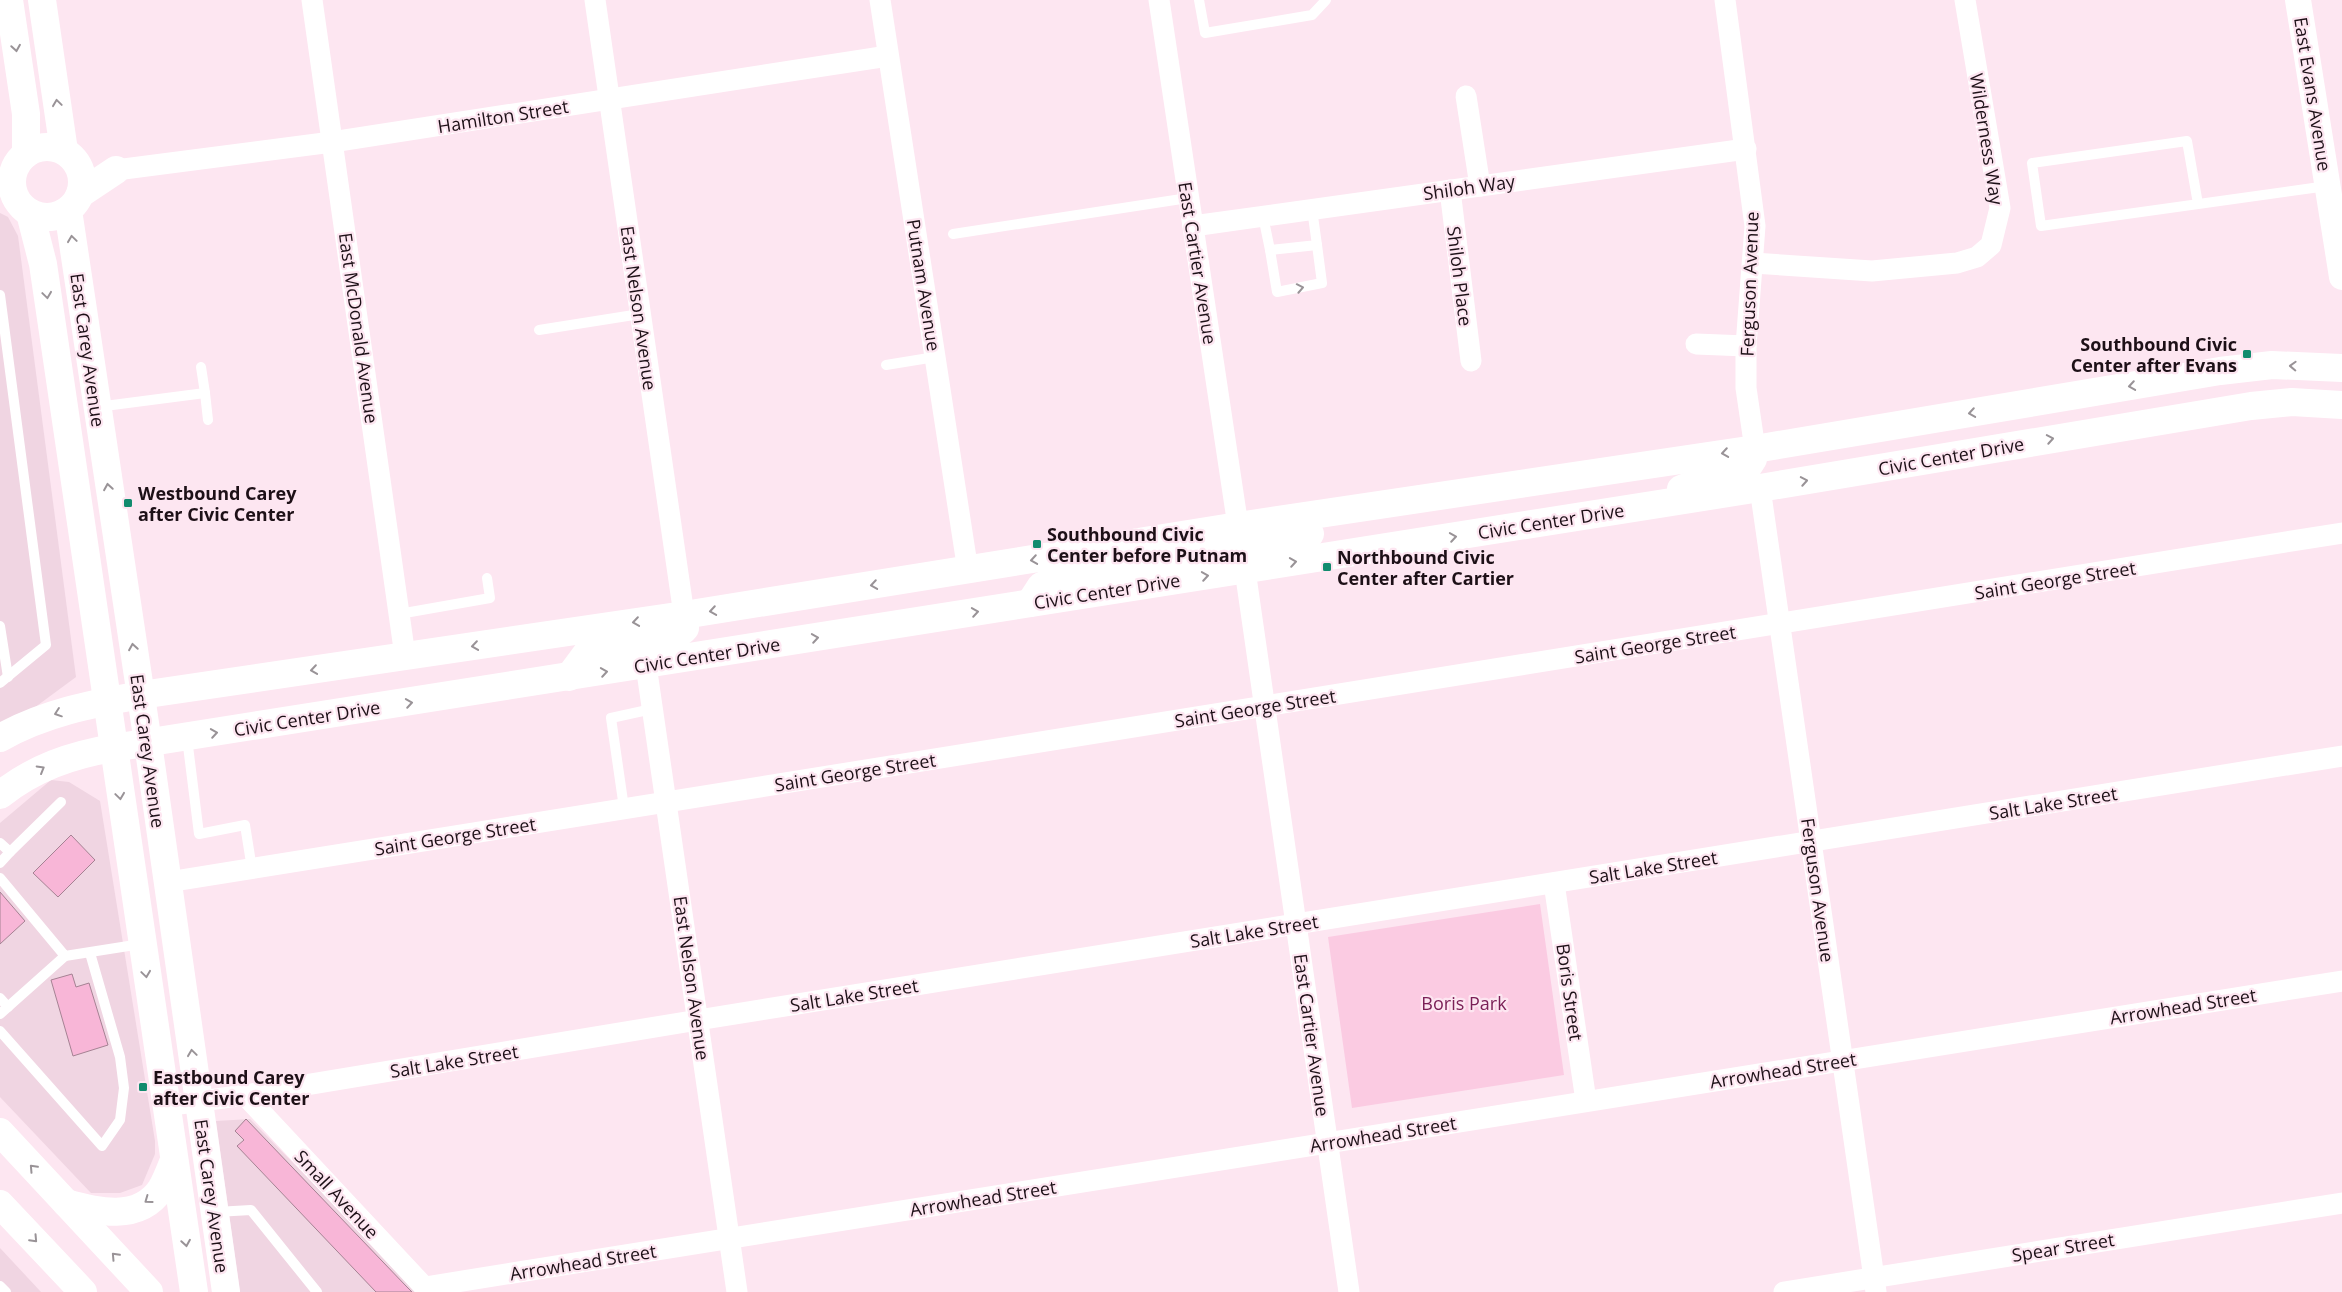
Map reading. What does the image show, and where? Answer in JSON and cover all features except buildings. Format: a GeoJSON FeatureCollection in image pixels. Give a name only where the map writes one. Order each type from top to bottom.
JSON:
{"type":"FeatureCollection","features":[{"type":"Feature","properties":{"kind":"main road"},"geometry":{"type":"LineString","coordinates":[[9,0],[26,114],[12,180],[12,190],[17,207],[49,217],[74,202],[116,170]]}},
{"type":"Feature","properties":{"kind":"main road"},"geometry":{"type":"LineString","coordinates":[[42,0],[69,156],[81,175],[74,202]]}},
{"type":"Feature","properties":{"kind":"main road"},"geometry":{"type":"LineString","coordinates":[[14,166],[44,147],[116,170]]}},
{"type":"Feature","properties":{"kind":"main road","name":"East Carey Avenue"},"geometry":{"type":"LineString","coordinates":[[74,202],[96,408],[141,695],[226,1292]]}},
{"type":"Feature","properties":{"kind":"main road","name":"East Carey Avenue"},"geometry":{"type":"LineString","coordinates":[[17,207],[43,264],[112,748],[194,1292]]}},
{"type":"Feature","properties":{"kind":"main road"},"geometry":{"type":"LineString","coordinates":[[0,738],[74,707],[141,695],[684,615],[1238,526],[1755,449],[2220,371],[2272,365],[2342,368]]}},
{"type":"Feature","properties":{"kind":"main road","name":"Civic Center Drive"},"geometry":{"type":"LineString","coordinates":[[0,795],[49,764],[86,753],[112,748],[1760,488],[2251,406],[2292,402],[2342,405]]}},
{"type":"Feature","properties":{"kind":"main road"},"geometry":{"type":"LineString","coordinates":[[1760,488],[1762,479],[1780,463],[1803,459],[1880,428]]}},
{"type":"Feature","properties":{"kind":"main road"},"geometry":{"type":"LineString","coordinates":[[1625,509],[1720,474],[1746,470],[1753,462],[1755,449]]}},
{"type":"Feature","properties":{"kind":"main road"},"geometry":{"type":"LineString","coordinates":[[1245,570],[1246,555],[1254,547],[1276,540],[1410,517],[1434,511],[1444,496]]}},
{"type":"Feature","properties":{"kind":"main road"},"geometry":{"type":"LineString","coordinates":[[1030,603],[1041,586],[1054,580],[1226,551],[1236,545],[1239,536],[1238,526]]}},
{"type":"Feature","properties":{"kind":"main road"},"geometry":{"type":"LineString","coordinates":[[569,677],[586,654],[662,641],[679,635],[685,628],[684,615]]}},
{"type":"Feature","properties":{"kind":"main road"},"geometry":{"type":"LineString","coordinates":[[0,1132],[149,1292]]}},
{"type":"Feature","properties":{"kind":"main road"},"geometry":{"type":"LineString","coordinates":[[66,1204],[99,1212],[115,1213],[136,1208],[160,1190],[174,1160]]}},
{"type":"Feature","properties":{"kind":"main road"},"geometry":{"type":"LineString","coordinates":[[0,1204],[83,1292]]}},
{"type":"Feature","properties":{"kind":"street","name":"East McDonald Avenue"},"geometry":{"type":"LineString","coordinates":[[312,0],[405,656]]}},
{"type":"Feature","properties":{"kind":"street","name":"East Nelson Avenue"},"geometry":{"type":"LineString","coordinates":[[595,0],[684,615]]}},
{"type":"Feature","properties":{"kind":"street","name":"Putnam Avenue"},"geometry":{"type":"LineString","coordinates":[[880,0],[968,570]]}},
{"type":"Feature","properties":{"kind":"street","name":"East Cartier Avenue"},"geometry":{"type":"LineString","coordinates":[[1159,0],[1238,526]]}},
{"type":"Feature","properties":{"kind":"street","name":"Ferguson Avenue"},"geometry":{"type":"LineString","coordinates":[[1725,0],[1755,226],[1746,346],[1746,388],[1755,449]]}},
{"type":"Feature","properties":{"kind":"street","name":"Wilderness Way"},"geometry":{"type":"LineString","coordinates":[[1753,263],[1872,271],[1957,263],[1977,257],[1990,245],[2000,208],[1965,0]]}},
{"type":"Feature","properties":{"kind":"street","name":"East Evans Avenue"},"geometry":{"type":"LineString","coordinates":[[2298,0],[2342,278]]}},
{"type":"Feature","properties":{"kind":"street","name":"Hamilton Street"},"geometry":{"type":"LineString","coordinates":[[116,170],[332,142],[888,56]]}},
{"type":"Feature","properties":{"kind":"street"},"geometry":{"type":"LineString","coordinates":[[1466,96],[1480,186]]}},
{"type":"Feature","properties":{"kind":"street","name":"Shiloh Way"},"geometry":{"type":"LineString","coordinates":[[1193,226],[1746,148]]}},
{"type":"Feature","properties":{"kind":"street","name":"Shiloh Place"},"geometry":{"type":"LineString","coordinates":[[1450,190],[1471,361]]}},
{"type":"Feature","properties":{"kind":"street"},"geometry":{"type":"LineString","coordinates":[[1696,344],[1746,346]]}},
{"type":"Feature","properties":{"kind":"street","name":"Ferguson Avenue"},"geometry":{"type":"LineString","coordinates":[[1760,488],[1875,1285]]}},
{"type":"Feature","properties":{"kind":"street","name":"Saint George Street"},"geometry":{"type":"LineString","coordinates":[[168,882],[2342,533]]}},
{"type":"Feature","properties":{"kind":"street","name":"East Cartier Avenue"},"geometry":{"type":"LineString","coordinates":[[1245,570],[1349,1292]]}},
{"type":"Feature","properties":{"kind":"street","name":"East Nelson Avenue"},"geometry":{"type":"LineString","coordinates":[[646,665],[737,1292]]}},
{"type":"Feature","properties":{"kind":"street","name":"Salt Lake Street"},"geometry":{"type":"LineString","coordinates":[[165,1106],[245,1095],[698,1020],[2342,756]]}},
{"type":"Feature","properties":{"kind":"street","name":"Boris Street"},"geometry":{"type":"LineString","coordinates":[[1554,883],[1586,1101]]}},
{"type":"Feature","properties":{"kind":"street","name":"Arrowhead Street"},"geometry":{"type":"LineString","coordinates":[[427,1290],[730,1238],[2342,980]]}},
{"type":"Feature","properties":{"kind":"street","name":"Small Avenue"},"geometry":{"type":"LineString","coordinates":[[245,1095],[427,1290]]}},
{"type":"Feature","properties":{"kind":"street","name":"Spear Street"},"geometry":{"type":"LineString","coordinates":[[1784,1292],[1875,1285],[2342,1203]]}},
{"type":"Feature","properties":{"kind":"lane"},"geometry":{"type":"LineString","coordinates":[[1199,0],[1205,33],[1312,15],[1326,0]]}},
{"type":"Feature","properties":{"kind":"lane"},"geometry":{"type":"LineString","coordinates":[[2198,204],[2187,141],[2032,163],[2041,226],[2328,186]]}},
{"type":"Feature","properties":{"kind":"lane"},"geometry":{"type":"LineString","coordinates":[[953,234],[1188,198]]}},
{"type":"Feature","properties":{"kind":"lane"},"geometry":{"type":"LineString","coordinates":[[1263,216],[1277,292],[1322,283],[1312,209]]}},
{"type":"Feature","properties":{"kind":"lane"},"geometry":{"type":"LineString","coordinates":[[1270,250],[1317,245]]}},
{"type":"Feature","properties":{"kind":"lane"},"geometry":{"type":"LineString","coordinates":[[0,295],[46,645],[4,674],[0,626]]}},
{"type":"Feature","properties":{"kind":"lane"},"geometry":{"type":"LineString","coordinates":[[539,330],[640,314]]}},
{"type":"Feature","properties":{"kind":"lane"},"geometry":{"type":"LineString","coordinates":[[886,365],[935,357]]}},
{"type":"Feature","properties":{"kind":"lane"},"geometry":{"type":"LineString","coordinates":[[201,367],[208,420]]}},
{"type":"Feature","properties":{"kind":"lane"},"geometry":{"type":"LineString","coordinates":[[96,408],[205,393]]}},
{"type":"Feature","properties":{"kind":"lane"},"geometry":{"type":"LineString","coordinates":[[399,614],[490,598],[487,578]]}},
{"type":"Feature","properties":{"kind":"lane"},"geometry":{"type":"LineString","coordinates":[[624,808],[611,718],[652,709]]}},
{"type":"Feature","properties":{"kind":"lane"},"geometry":{"type":"LineString","coordinates":[[187,737],[199,834],[246,825],[252,869]]}},
{"type":"Feature","properties":{"kind":"lane"},"geometry":{"type":"LineString","coordinates":[[0,863],[61,802]]}},
{"type":"Feature","properties":{"kind":"lane"},"geometry":{"type":"LineString","coordinates":[[0,843],[10,852]]}},
{"type":"Feature","properties":{"kind":"lane"},"geometry":{"type":"LineString","coordinates":[[0,878],[65,956]]}},
{"type":"Feature","properties":{"kind":"lane"},"geometry":{"type":"LineString","coordinates":[[0,1014],[65,956],[142,944]]}},
{"type":"Feature","properties":{"kind":"lane"},"geometry":{"type":"LineString","coordinates":[[0,1031],[102,1146],[120,1120],[124,1088],[120,1057],[90,953]]}},
{"type":"Feature","properties":{"kind":"lane"},"geometry":{"type":"LineString","coordinates":[[0,998],[8,1007]]}},
{"type":"Feature","properties":{"kind":"lane"},"geometry":{"type":"LineString","coordinates":[[214,1212],[251,1210],[316,1292]]}},
{"type":"Feature","properties":{"kind":"lane"},"geometry":{"type":"LineString","coordinates":[[0,1286],[6,1292]]}},
{"type":"Feature","properties":{"kind":"shaded area"},"geometry":{"type":"Polygon","coordinates":[[[0,213],[8,217],[18,236],[76,677],[0,733],[0,213]]]}},
{"type":"Feature","properties":{"kind":"shaded area"},"geometry":{"type":"Polygon","coordinates":[[[51,780],[69,782],[100,801],[155,1141],[155,1154],[142,1185],[120,1193],[91,1193],[0,1097],[0,823],[51,780]]]}},
{"type":"Feature","properties":{"kind":"shaded area"},"geometry":{"type":"Polygon","coordinates":[[[250,1119],[420,1292],[240,1292],[216,1121],[250,1119]]]}},
{"type":"Feature","properties":{"kind":"shaded area"},"geometry":{"type":"Polygon","coordinates":[[[0,1248],[41,1292],[0,1292],[0,1248]]]}},
{"type":"Feature","properties":{"kind":"green space","name":"Boris Park"},"geometry":{"type":"Polygon","coordinates":[[[1540,904],[1564,1075],[1352,1108],[1328,937],[1540,904]]]}},
{"type":"Feature","properties":{"kind":"place","name":"Southbound Civic Center after Evans"},"geometry":{"type":"Point","coordinates":[2247,354]}},
{"type":"Feature","properties":{"kind":"place","name":"Westbound Carey after Civic Center"},"geometry":{"type":"Point","coordinates":[128,503]}},
{"type":"Feature","properties":{"kind":"place","name":"Southbound Civic Center before Putnam"},"geometry":{"type":"Point","coordinates":[1037,544]}},
{"type":"Feature","properties":{"kind":"place","name":"Northbound Civic Center after Cartier"},"geometry":{"type":"Point","coordinates":[1327,567]}},
{"type":"Feature","properties":{"kind":"place","name":"Eastbound Carey after Civic Center"},"geometry":{"type":"Point","coordinates":[143,1087]}}]}
